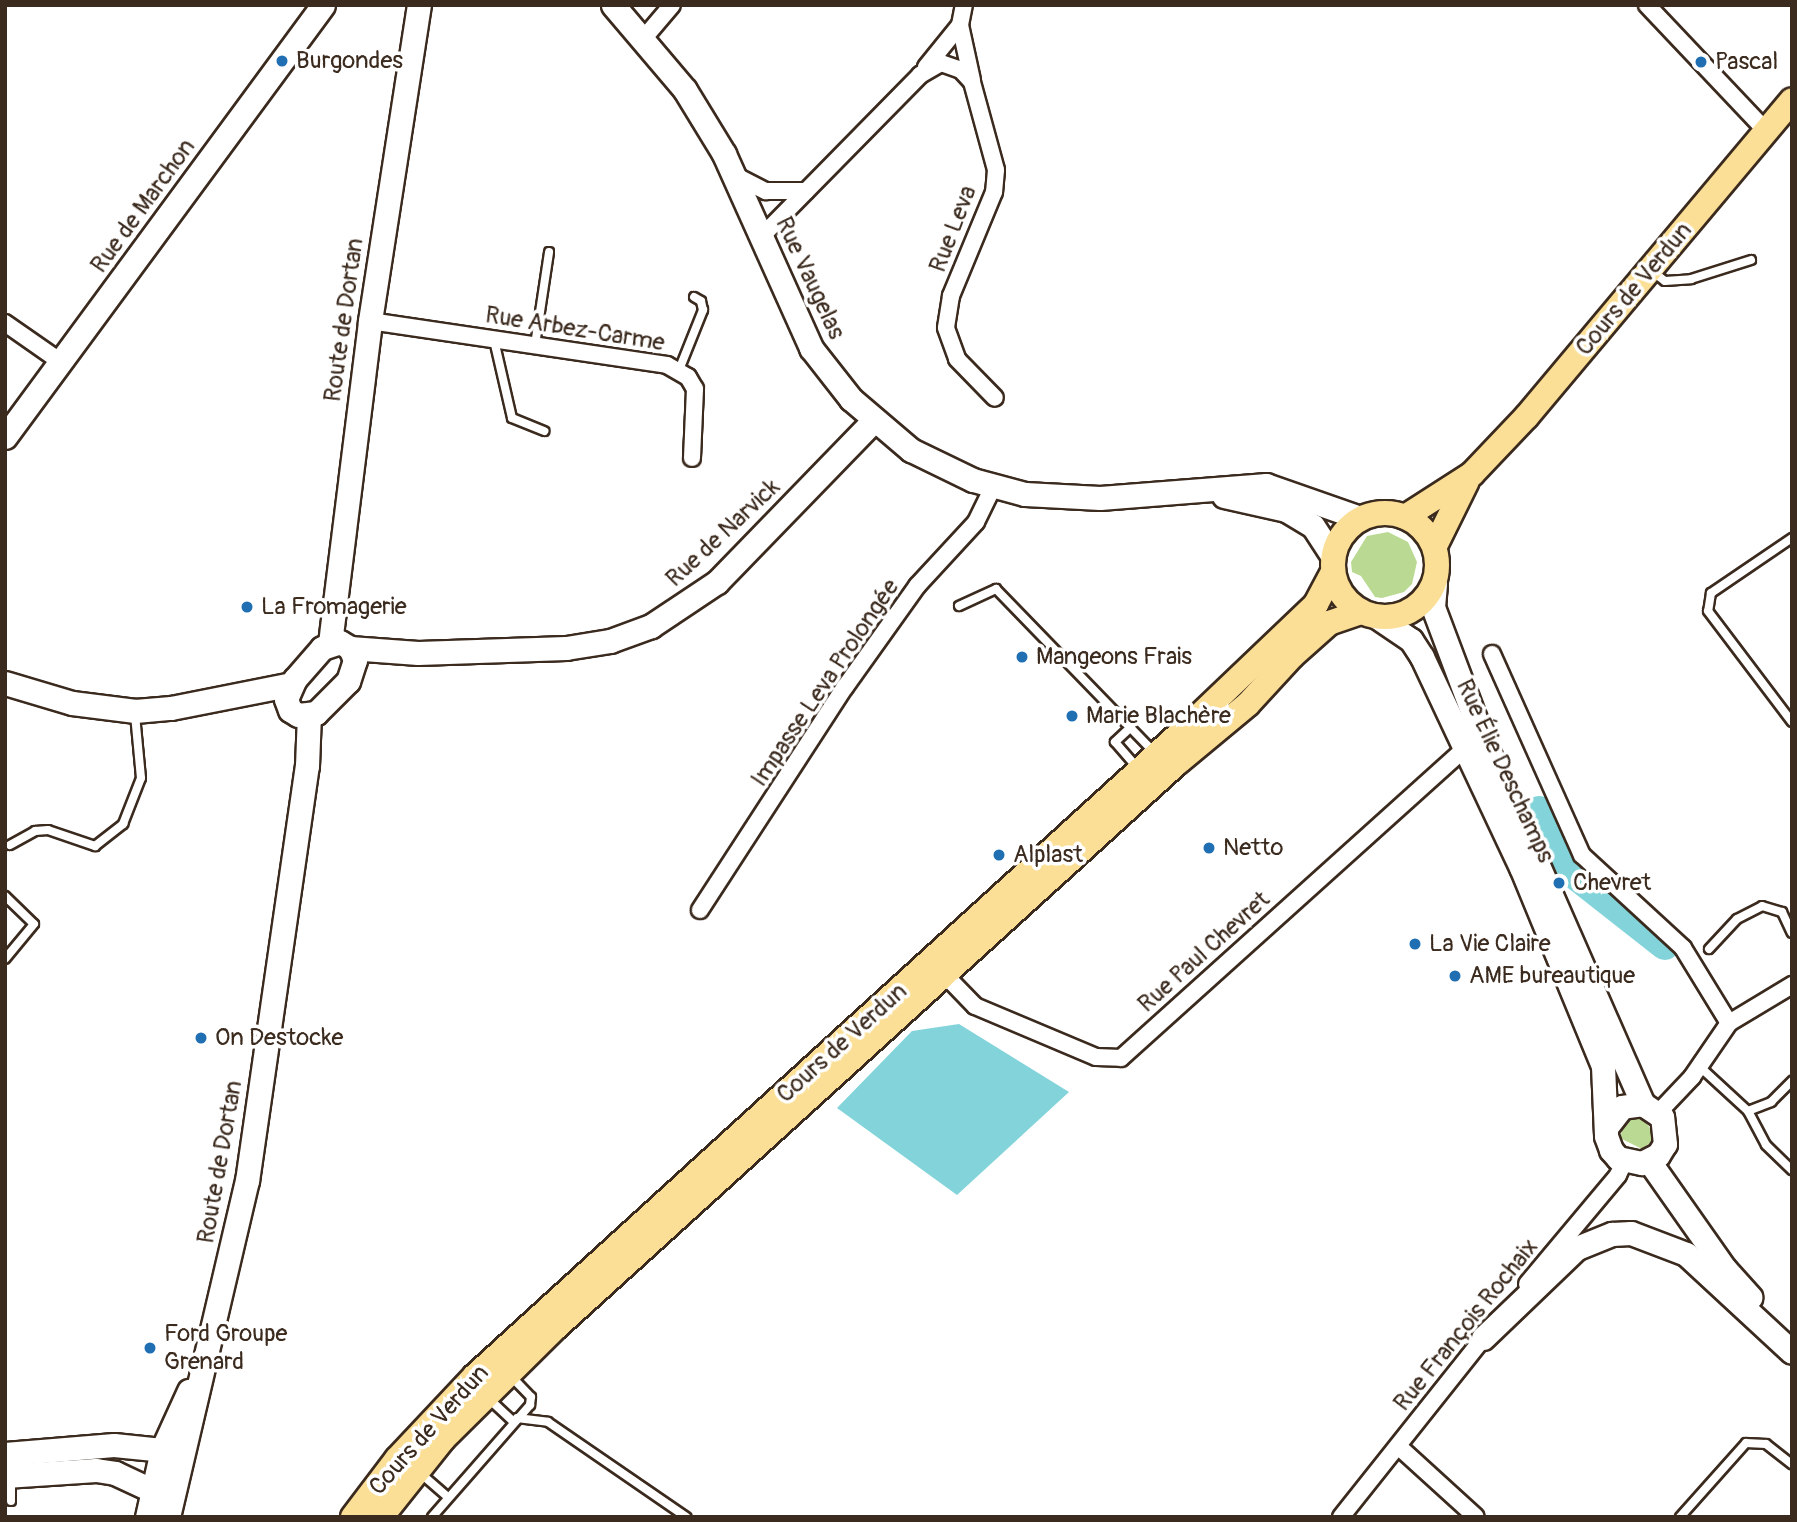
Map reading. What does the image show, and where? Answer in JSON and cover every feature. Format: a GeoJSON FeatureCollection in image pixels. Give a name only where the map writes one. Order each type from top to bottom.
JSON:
{"type":"FeatureCollection","features":[{"type":"Feature","properties":{"kind":"main road","name":"Rue de Marchon"},"geometry":{"type":"LineString","coordinates":[[5,438],[323,5]]}},
{"type":"Feature","properties":{"kind":"main road","name":"Route de Dortan"},"geometry":{"type":"LineString","coordinates":[[344,653],[370,321],[419,5]]}},
{"type":"Feature","properties":{"kind":"main road","name":"Rue Vaugelas"},"geometry":{"type":"LineString","coordinates":[[613,5],[644,38],[703,118],[734,175],[811,348],[839,387],[873,421],[911,450],[973,480],[1072,498],[1196,492],[1266,485],[1360,518]]}},
{"type":"Feature","properties":{"kind":"main road","name":"Cours de Verdun"},"geometry":{"type":"LineString","coordinates":[[1405,517],[1472,474],[1527,416],[1792,100]]}},
{"type":"Feature","properties":{"kind":"main road","name":"Rue de Narvick"},"geometry":{"type":"LineString","coordinates":[[344,653],[418,653],[586,646],[651,626],[717,582],[873,421]]}},
{"type":"Feature","properties":{"kind":"main road","name":"Cours de Verdun"},"geometry":{"type":"LineString","coordinates":[[1435,546],[1472,474]]}},
{"type":"Feature","properties":{"kind":"main road","name":"Rue Vaugelas"},"geometry":{"type":"LineString","coordinates":[[1196,492],[1286,510],[1312,526],[1333,564]]}},
{"type":"Feature","properties":{"kind":"main road"},"geometry":{"type":"LineString","coordinates":[[1377,513],[1405,517],[1424,529],[1435,546],[1435,584],[1411,611],[1369,614],[1342,595],[1333,564],[1347,529],[1360,518],[1377,513]]}},
{"type":"Feature","properties":{"kind":"main road","name":"Cours de Verdun"},"geometry":{"type":"LineString","coordinates":[[353,1517],[429,1423],[517,1337],[1148,763],[1316,604],[1333,564]]}},
{"type":"Feature","properties":{"kind":"main road","name":"Rue Élie Deschamps"},"geometry":{"type":"LineString","coordinates":[[1435,584],[1433,607],[1483,740],[1651,1108]]}},
{"type":"Feature","properties":{"kind":"main road","name":"Cours de Verdun"},"geometry":{"type":"LineString","coordinates":[[382,1517],[417,1470],[485,1395],[599,1287],[1177,763],[1248,704],[1320,631],[1345,615],[1369,614]]}},
{"type":"Feature","properties":{"kind":"main road","name":"Rue Élie Deschamps"},"geometry":{"type":"LineString","coordinates":[[1369,614],[1411,640],[1467,746],[1591,1031],[1603,1066],[1608,1125]]}},
{"type":"Feature","properties":{"kind":"main road"},"geometry":{"type":"LineString","coordinates":[[5,683],[72,703],[135,711],[228,698],[292,684],[344,653]]}},
{"type":"Feature","properties":{"kind":"main road"},"geometry":{"type":"LineString","coordinates":[[228,698],[275,711],[300,713],[329,703],[344,653]]}},
{"type":"Feature","properties":{"kind":"main road","name":"Route de Dortan"},"geometry":{"type":"LineString","coordinates":[[168,1517],[247,1181],[307,766],[300,713],[286,699],[292,684]]}},
{"type":"Feature","properties":{"kind":"main road"},"geometry":{"type":"LineString","coordinates":[[1622,1107],[1651,1108],[1667,1134],[1658,1155],[1650,1161],[1625,1160],[1611,1150],[1608,1125],[1622,1107]]}},
{"type":"Feature","properties":{"kind":"main road"},"geometry":{"type":"LineString","coordinates":[[1650,1161],[1725,1269],[1792,1339]]}},
{"type":"Feature","properties":{"kind":"main road"},"geometry":{"type":"LineString","coordinates":[[599,1287],[603,1271],[653,1214]]}},
{"type":"Feature","properties":{"kind":"main road"},"geometry":{"type":"LineString","coordinates":[[1483,1338],[1577,1248],[1612,1234],[1631,1233],[1686,1254],[1792,1352]]}},
{"type":"Feature","properties":{"kind":"main road"},"geometry":{"type":"LineString","coordinates":[[513,1367],[536,1330],[537,1319]]}},
{"type":"Feature","properties":{"kind":"main road"},"geometry":{"type":"LineString","coordinates":[[417,1470],[419,1448],[497,1369],[517,1337]]}},
{"type":"Feature","properties":{"kind":"main road","name":"Route de Dortan"},"geometry":{"type":"LineString","coordinates":[[147,1517],[150,1489],[162,1450],[202,1366]]}},
{"type":"Feature","properties":{"kind":"main road"},"geometry":{"type":"LineString","coordinates":[[7,1469],[61,1453],[114,1445],[162,1450],[165,1471],[156,1517]]}},
{"type":"Feature","properties":{"kind":"main road"},"geometry":{"type":"LineString","coordinates":[[7,1469],[96,1470],[115,1473],[150,1489]]}},
{"type":"Feature","properties":{"kind":"street"},"geometry":{"type":"LineString","coordinates":[[644,38],[672,5]]}},
{"type":"Feature","properties":{"kind":"street"},"geometry":{"type":"LineString","coordinates":[[762,236],[920,75],[960,25],[964,5]]}},
{"type":"Feature","properties":{"kind":"street"},"geometry":{"type":"LineString","coordinates":[[1647,5],[1766,131]]}},
{"type":"Feature","properties":{"kind":"street","name":"Rue Leva"},"geometry":{"type":"LineString","coordinates":[[960,25],[972,82],[991,144],[994,192],[951,296],[946,328],[957,359],[995,398]]}},
{"type":"Feature","properties":{"kind":"street"},"geometry":{"type":"LineString","coordinates":[[920,75],[941,64],[961,70],[972,82]]}},
{"type":"Feature","properties":{"kind":"street"},"geometry":{"type":"LineString","coordinates":[[734,175],[766,191],[806,191]]}},
{"type":"Feature","properties":{"kind":"street","name":"Rue Arbez-Carme"},"geometry":{"type":"LineString","coordinates":[[370,321],[535,345],[679,370],[688,377],[697,404],[692,458]]}},
{"type":"Feature","properties":{"kind":"street"},"geometry":{"type":"LineString","coordinates":[[5,323],[61,362]]}},
{"type":"Feature","properties":{"kind":"street","name":"Impasse Leva Prolongée"},"geometry":{"type":"LineString","coordinates":[[700,910],[845,687],[917,586],[976,522],[973,480]]}},
{"type":"Feature","properties":{"kind":"street"},"geometry":{"type":"LineString","coordinates":[[1492,654],[1582,855],[1683,948],[1729,1023]]}},
{"type":"Feature","properties":{"kind":"street","name":"Rue Paul Chevret"},"geometry":{"type":"LineString","coordinates":[[945,975],[975,1006],[1096,1058],[1121,1058],[1467,746]]}},
{"type":"Feature","properties":{"kind":"street"},"geometry":{"type":"LineString","coordinates":[[1651,1108],[1699,1066],[1729,1023],[1792,985]]}},
{"type":"Feature","properties":{"kind":"street","name":"Rue François Rochaix"},"geometry":{"type":"LineString","coordinates":[[1341,1517],[1483,1338],[1618,1175],[1625,1160]]}},
{"type":"Feature","properties":{"kind":"street"},"geometry":{"type":"LineString","coordinates":[[1398,1446],[1476,1517]]}},
{"type":"Feature","properties":{"kind":"lane"},"geometry":{"type":"LineString","coordinates":[[535,345],[548,252]]}},
{"type":"Feature","properties":{"kind":"lane"},"geometry":{"type":"LineString","coordinates":[[1650,270],[1665,281],[1691,279],[1751,260]]}},
{"type":"Feature","properties":{"kind":"lane"},"geometry":{"type":"LineString","coordinates":[[679,370],[703,310],[701,301],[694,297]]}},
{"type":"Feature","properties":{"kind":"lane"},"geometry":{"type":"LineString","coordinates":[[494,339],[512,418],[545,431]]}},
{"type":"Feature","properties":{"kind":"lane"},"geometry":{"type":"LineString","coordinates":[[1792,538],[1711,593],[1708,611],[1792,722]]}},
{"type":"Feature","properties":{"kind":"lane"},"geometry":{"type":"LineString","coordinates":[[959,606],[996,589],[1131,727],[1148,763]]}},
{"type":"Feature","properties":{"kind":"lane"},"geometry":{"type":"LineString","coordinates":[[10,845],[35,831],[48,830],[95,846],[123,824],[142,778],[135,711]]}},
{"type":"Feature","properties":{"kind":"lane"},"geometry":{"type":"LineString","coordinates":[[1131,727],[1115,742],[1148,763]]}},
{"type":"Feature","properties":{"kind":"lane"},"geometry":{"type":"LineString","coordinates":[[5,896],[34,923],[5,959]]}},
{"type":"Feature","properties":{"kind":"lane"},"geometry":{"type":"LineString","coordinates":[[1709,949],[1737,919],[1762,906],[1782,912],[1792,933]]}},
{"type":"Feature","properties":{"kind":"lane"},"geometry":{"type":"LineString","coordinates":[[1699,1066],[1748,1111],[1766,1145],[1792,1170]]}},
{"type":"Feature","properties":{"kind":"lane"},"geometry":{"type":"LineString","coordinates":[[1748,1111],[1771,1102],[1792,1081]]}},
{"type":"Feature","properties":{"kind":"lane"},"geometry":{"type":"LineString","coordinates":[[432,1517],[447,1496],[530,1405],[531,1396],[513,1367]]}},
{"type":"Feature","properties":{"kind":"lane"},"geometry":{"type":"LineString","coordinates":[[485,1395],[516,1420],[548,1422],[686,1517]]}},
{"type":"Feature","properties":{"kind":"lane"},"geometry":{"type":"LineString","coordinates":[[1680,1517],[1746,1443],[1766,1444],[1792,1464]]}},
{"type":"Feature","properties":{"kind":"lane"},"geometry":{"type":"LineString","coordinates":[[7,1469],[11,1501]]}},
{"type":"Feature","properties":{"kind":"lane"},"geometry":{"type":"LineString","coordinates":[[417,1470],[447,1496]]}},
{"type":"Feature","properties":{"kind":"green space"},"geometry":{"type":"Polygon","coordinates":[[[1388,532],[1408,542],[1417,562],[1412,584],[1404,592],[1382,598],[1375,597],[1361,576],[1352,572],[1351,562],[1367,536],[1388,532]]]}},
{"type":"Feature","properties":{"kind":"green space"},"geometry":{"type":"Polygon","coordinates":[[[1632,1118],[1643,1119],[1653,1132],[1651,1142],[1642,1149],[1620,1138],[1624,1124],[1632,1118]]]}},
{"type":"Feature","properties":{"kind":"water"},"geometry":{"type":"Polygon","coordinates":[[[959,1024],[1069,1092],[957,1195],[837,1108],[912,1031],[959,1024]]]}},
{"type":"Feature","properties":{"kind":"waterway"},"geometry":{"type":"LineString","coordinates":[[1539,811],[1568,869],[1665,945]]}},
{"type":"Feature","properties":{"kind":"place","name":"Burgondes"},"geometry":{"type":"Point","coordinates":[282,61]}},
{"type":"Feature","properties":{"kind":"place","name":"Pascal"},"geometry":{"type":"Point","coordinates":[1701,62]}},
{"type":"Feature","properties":{"kind":"place","name":"La Fromagerie"},"geometry":{"type":"Point","coordinates":[247,607]}},
{"type":"Feature","properties":{"kind":"place","name":"Mangeons Frais"},"geometry":{"type":"Point","coordinates":[1022,657]}},
{"type":"Feature","properties":{"kind":"place","name":"Marie Blachère"},"geometry":{"type":"Point","coordinates":[1072,716]}},
{"type":"Feature","properties":{"kind":"place","name":"Netto"},"geometry":{"type":"Point","coordinates":[1209,848]}},
{"type":"Feature","properties":{"kind":"place","name":"Alplast"},"geometry":{"type":"Point","coordinates":[999,855]}},
{"type":"Feature","properties":{"kind":"place","name":"Chevret"},"geometry":{"type":"Point","coordinates":[1559,883]}},
{"type":"Feature","properties":{"kind":"place","name":"La Vie Claire"},"geometry":{"type":"Point","coordinates":[1415,944]}},
{"type":"Feature","properties":{"kind":"place","name":"AME bureautique"},"geometry":{"type":"Point","coordinates":[1455,976]}},
{"type":"Feature","properties":{"kind":"place","name":"On Destocke"},"geometry":{"type":"Point","coordinates":[201,1038]}},
{"type":"Feature","properties":{"kind":"place","name":"Ford Groupe Grenard"},"geometry":{"type":"Point","coordinates":[150,1348]}}]}
